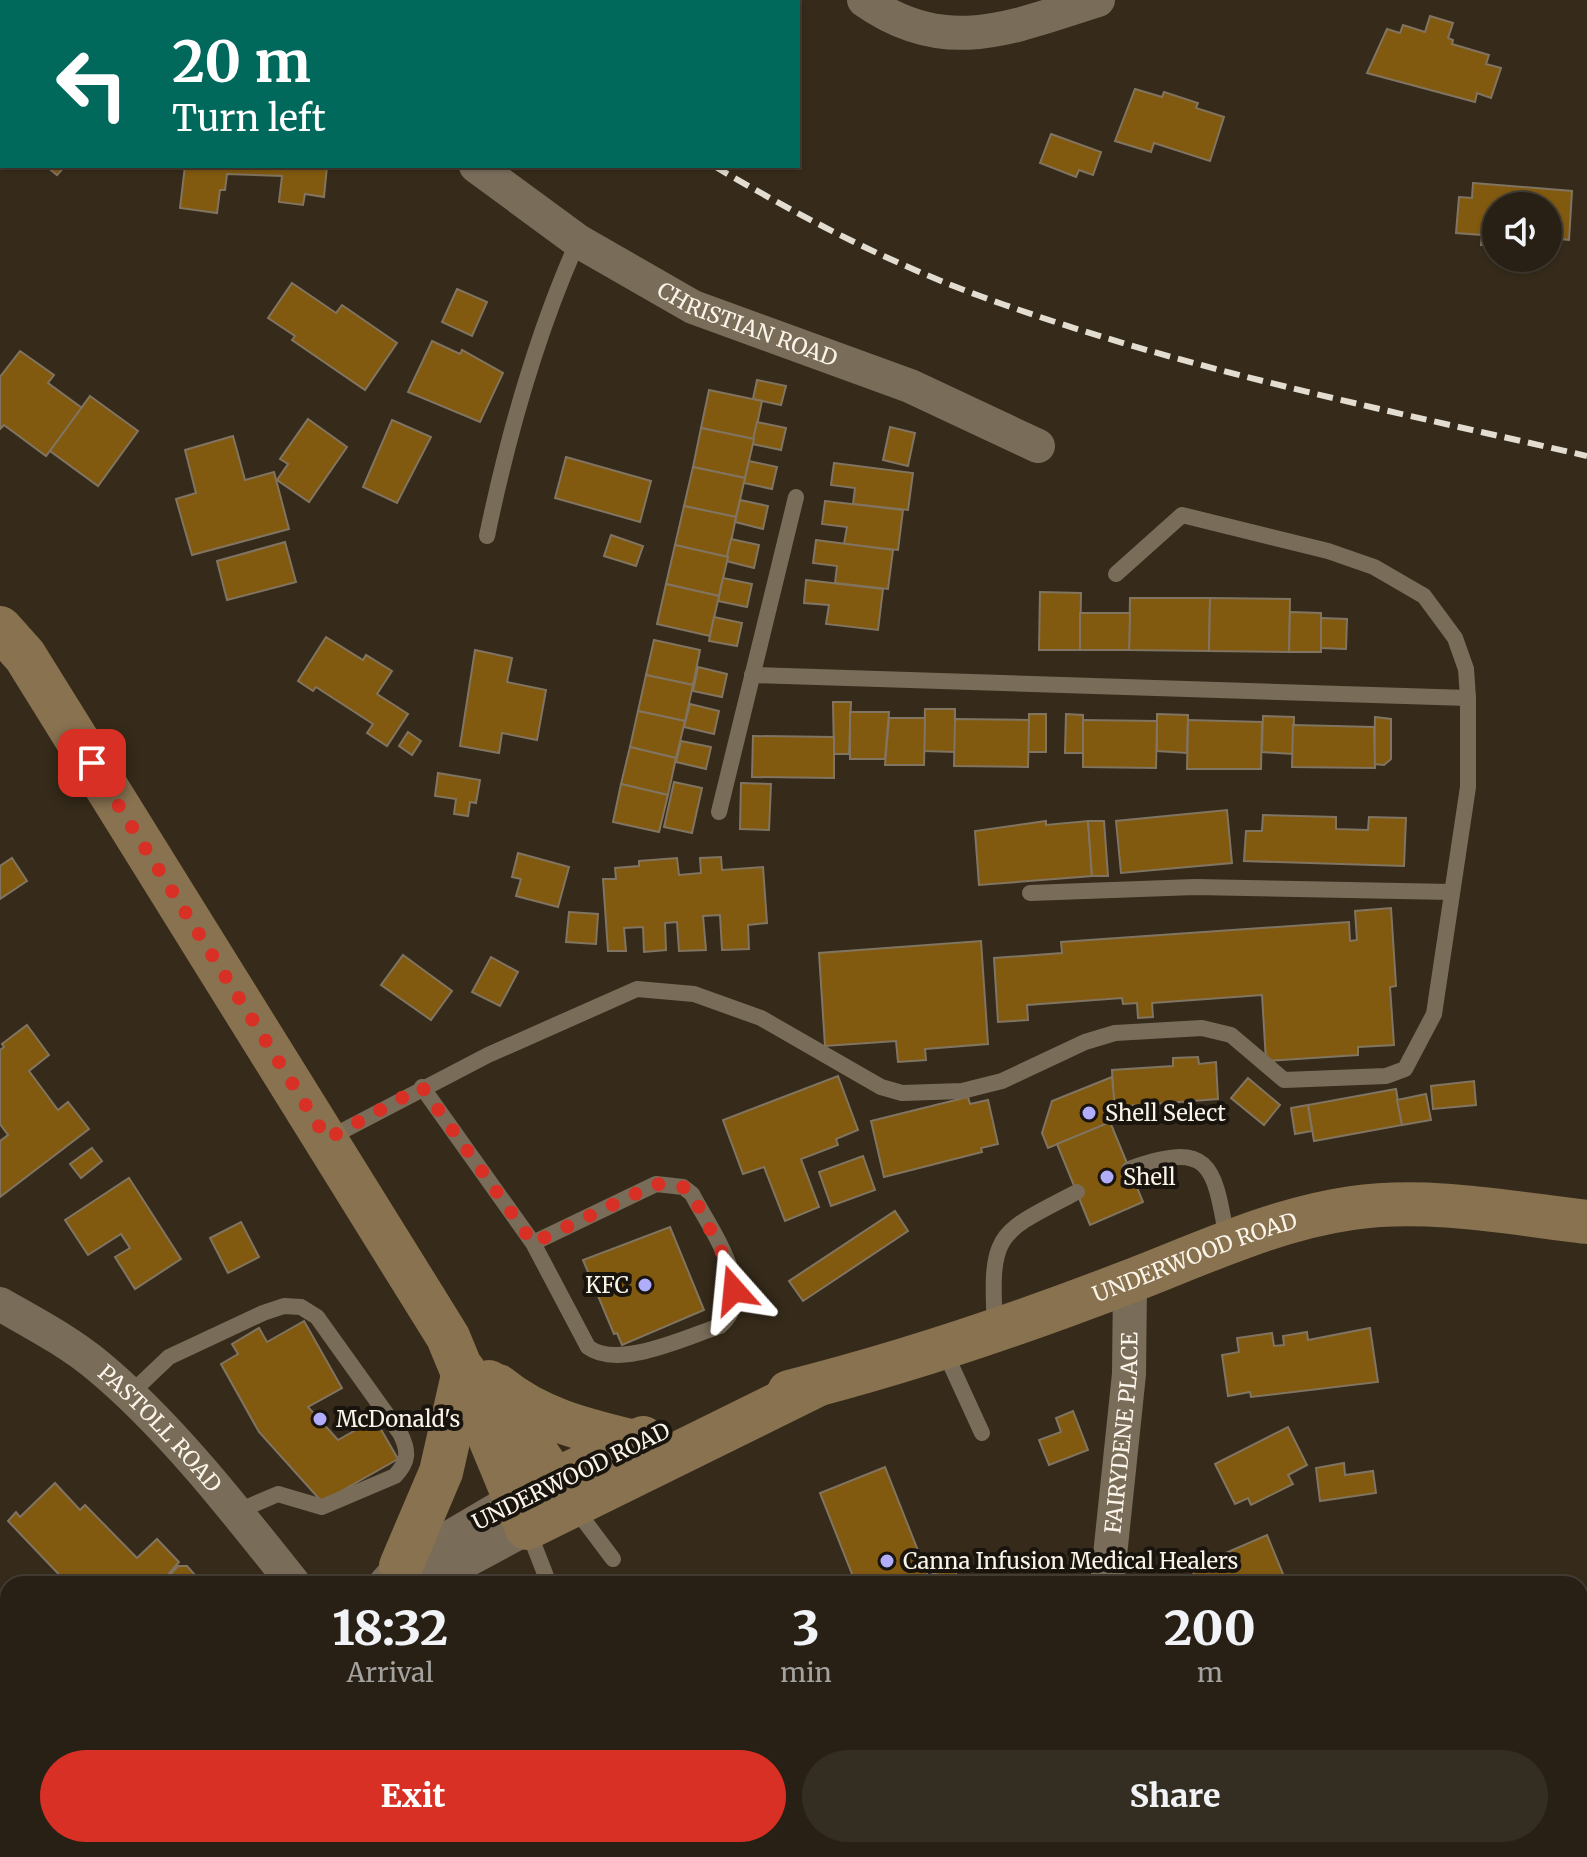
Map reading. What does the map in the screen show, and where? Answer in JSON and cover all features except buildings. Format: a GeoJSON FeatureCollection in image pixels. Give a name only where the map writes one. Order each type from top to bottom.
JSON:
{"type":"FeatureCollection","features":[{"type":"Feature","properties":{"kind":"main road"},"geometry":{"type":"LineString","coordinates":[[0,628],[25,656],[465,1361],[563,1492]]}},
{"type":"Feature","properties":{"kind":"main road","name":"UNDERWOOD ROAD"},"geometry":{"type":"LineString","coordinates":[[563,1492],[634,1442],[705,1413],[943,1349],[1292,1221],[1353,1207],[1443,1205],[1587,1222]]}},
{"type":"Feature","properties":{"kind":"main road"},"geometry":{"type":"LineString","coordinates":[[465,1361],[510,1396],[565,1425],[634,1442]]}},
{"type":"Feature","properties":{"kind":"main road"},"geometry":{"type":"LineString","coordinates":[[465,1361],[521,1514]]}},
{"type":"Feature","properties":{"kind":"main road"},"geometry":{"type":"LineString","coordinates":[[404,1576],[441,1472],[465,1361]]}},
{"type":"Feature","properties":{"kind":"main road","name":"UNDERWOOD ROAD"},"geometry":{"type":"LineString","coordinates":[[521,1514],[563,1492],[817,1385]]}},
{"type":"Feature","properties":{"kind":"street"},"geometry":{"type":"LineString","coordinates":[[864,0],[884,14],[924,31],[991,33],[1098,0]]}},
{"type":"Feature","properties":{"kind":"street","name":"CHRISTIAN ROAD"},"geometry":{"type":"LineString","coordinates":[[479,168],[578,241],[693,307],[910,386],[1038,446]]}},
{"type":"Feature","properties":{"kind":"street","name":"FAIRYDENE PLACE"},"geometry":{"type":"LineString","coordinates":[[1108,1576],[1129,1374],[1130,1282]]}},
{"type":"Feature","properties":{"kind":"street","name":"PASTOLL ROAD"},"geometry":{"type":"LineString","coordinates":[[0,1304],[71,1346],[129,1395],[236,1512],[288,1576]]}},
{"type":"Feature","properties":{"kind":"street","name":"UNDERWOOD ROAD"},"geometry":{"type":"LineString","coordinates":[[407,1576],[521,1514]]}},
{"type":"Feature","properties":{"kind":"lane"},"geometry":{"type":"LineString","coordinates":[[487,536],[512,424],[560,281],[578,241]]}},
{"type":"Feature","properties":{"kind":"lane"},"geometry":{"type":"LineString","coordinates":[[719,812],[796,497]]}},
{"type":"Feature","properties":{"kind":"lane"},"geometry":{"type":"LineString","coordinates":[[327,1139],[422,1087],[637,989],[694,994],[761,1018],[881,1087],[902,1093],[962,1091],[1002,1081],[1073,1047],[1115,1033],[1202,1028],[1231,1035],[1284,1080],[1386,1076],[1405,1069],[1434,1014],[1468,787],[1466,669],[1455,638],[1424,596],[1374,567],[1328,551],[1182,515],[1116,574]]}},
{"type":"Feature","properties":{"kind":"lane"},"geometry":{"type":"LineString","coordinates":[[752,675],[1468,698]]}},
{"type":"Feature","properties":{"kind":"lane"},"geometry":{"type":"LineString","coordinates":[[1030,893],[1195,887],[1452,892]]}},
{"type":"Feature","properties":{"kind":"lane"},"geometry":{"type":"LineString","coordinates":[[422,1087],[533,1243],[588,1347],[611,1357],[720,1326],[729,1318],[735,1304],[731,1270],[692,1194],[683,1187],[656,1184],[533,1243]]}},
{"type":"Feature","properties":{"kind":"lane"},"geometry":{"type":"LineString","coordinates":[[1129,1169],[1165,1156],[1184,1157],[1208,1168],[1216,1181],[1228,1243]]}},
{"type":"Feature","properties":{"kind":"lane"},"geometry":{"type":"LineString","coordinates":[[996,1330],[993,1271],[1006,1234],[1015,1224],[1077,1192]]}},
{"type":"Feature","properties":{"kind":"lane"},"geometry":{"type":"LineString","coordinates":[[129,1395],[169,1357],[263,1313],[293,1307],[317,1317],[400,1433],[408,1454],[403,1467],[395,1476],[322,1507],[278,1494],[236,1512]]}},
{"type":"Feature","properties":{"kind":"lane"},"geometry":{"type":"LineString","coordinates":[[943,1349],[982,1433]]}},
{"type":"Feature","properties":{"kind":"lane"},"geometry":{"type":"LineString","coordinates":[[563,1492],[613,1559]]}},
{"type":"Feature","properties":{"kind":"lane"},"geometry":{"type":"LineString","coordinates":[[521,1514],[546,1576]]}},
{"type":"Feature","properties":{"kind":"railway"},"geometry":{"type":"LineString","coordinates":[[717,168],[778,203],[877,253],[945,283],[1054,322],[1204,366],[1587,456]]}},
{"type":"Feature","properties":{"kind":"place","name":"Shell Select"},"geometry":{"type":"Point","coordinates":[1089,1113]}},
{"type":"Feature","properties":{"kind":"place","name":"Shell"},"geometry":{"type":"Point","coordinates":[1107,1177]}},
{"type":"Feature","properties":{"kind":"place","name":"KFC"},"geometry":{"type":"Point","coordinates":[645,1285]}},
{"type":"Feature","properties":{"kind":"place","name":"McDonald's"},"geometry":{"type":"Point","coordinates":[320,1419]}},
{"type":"Feature","properties":{"kind":"place","name":"Canna Infusion Medical Healers"},"geometry":{"type":"Point","coordinates":[887,1561]}},
{"type":"Feature","properties":{"kind":"route"},"geometry":{"type":"LineString","coordinates":[[92,763],[327,1139],[422,1087],[533,1243],[656,1184],[683,1187],[692,1194],[731,1270],[734,1290]]}}]}
